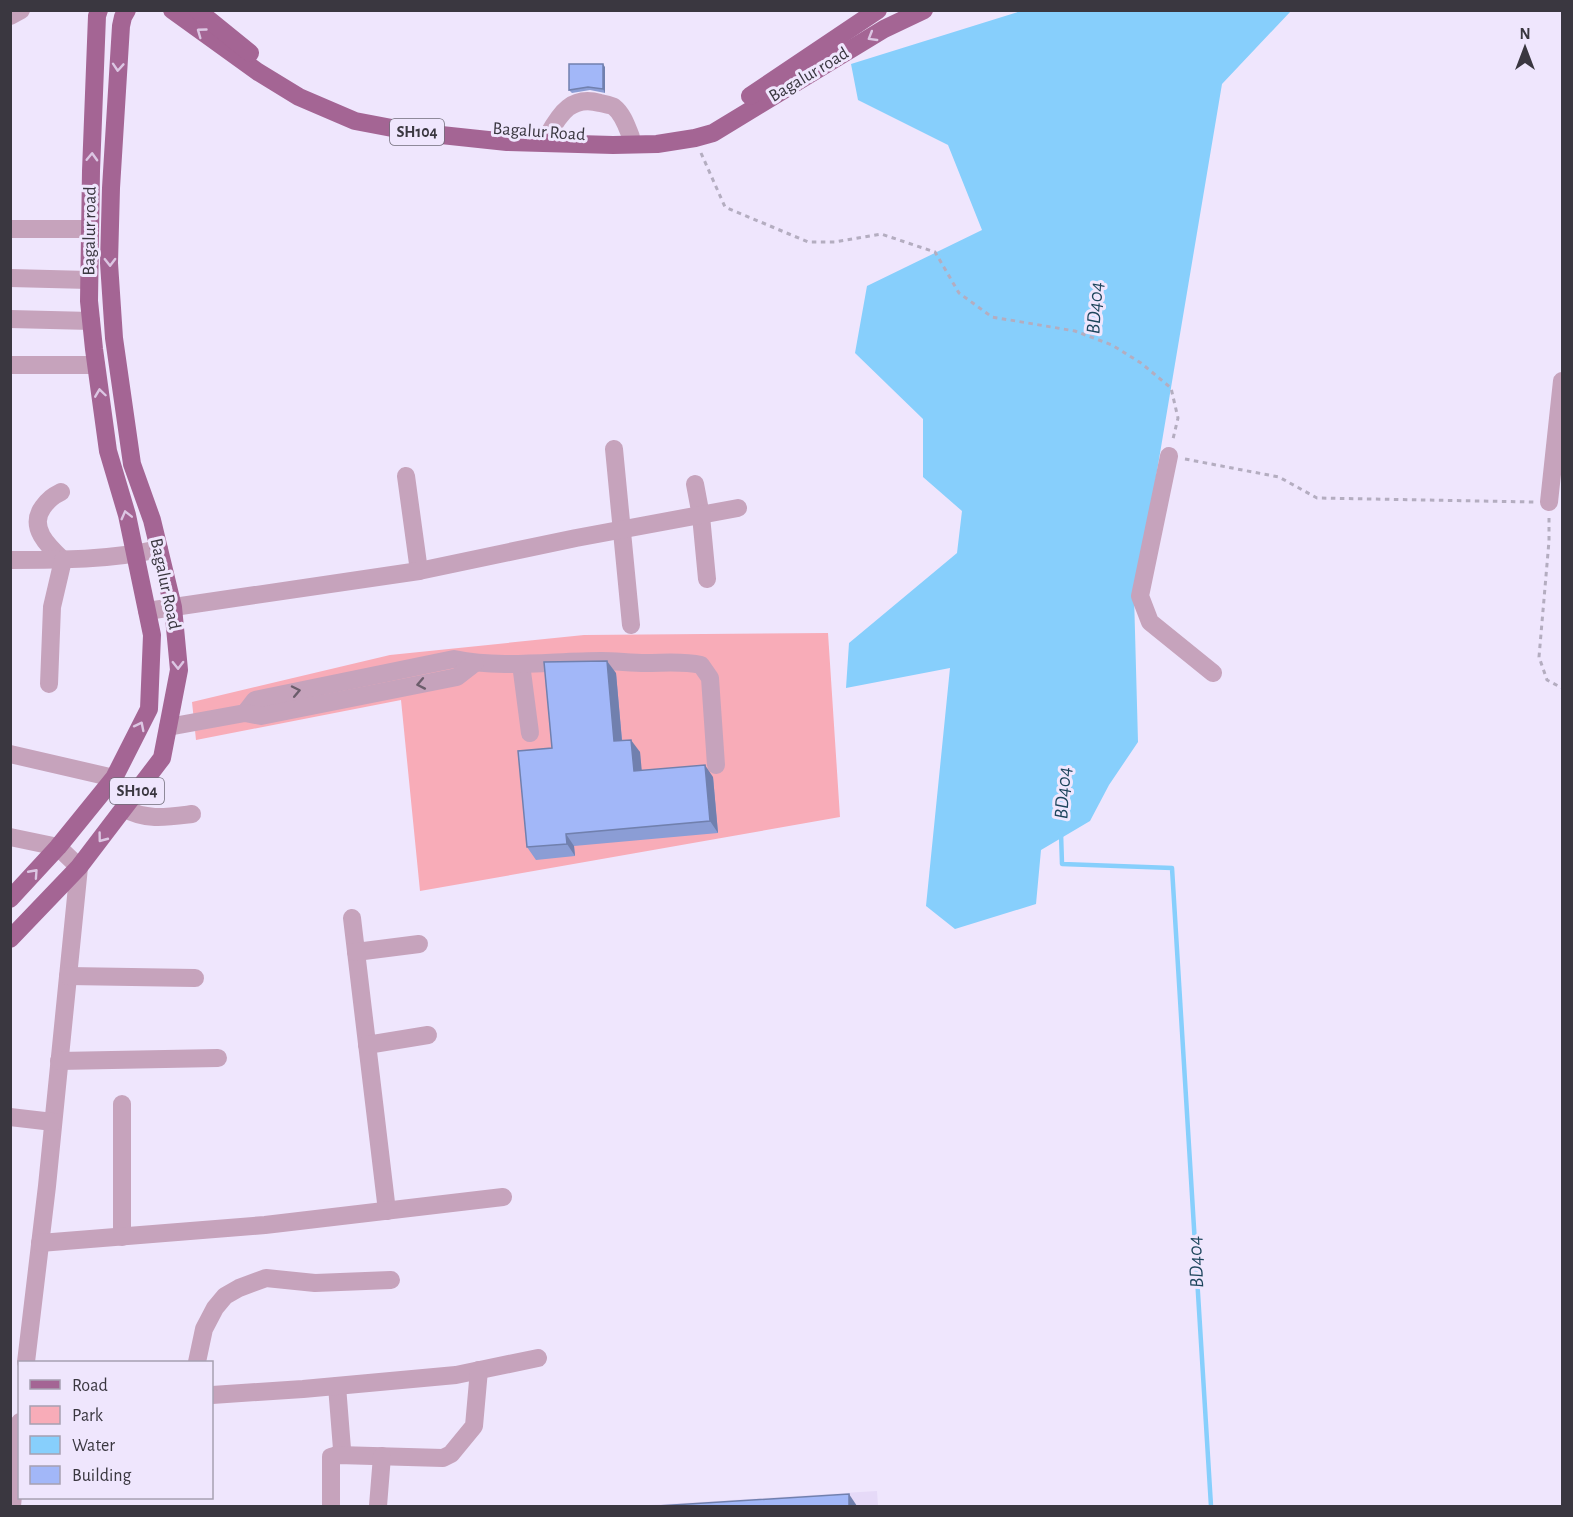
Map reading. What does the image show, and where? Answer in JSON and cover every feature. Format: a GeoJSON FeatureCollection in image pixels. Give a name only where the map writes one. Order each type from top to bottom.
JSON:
{"type":"FeatureCollection","features":[{"type":"Feature","properties":{"kind":"main road","name":"Bagalur road"},"geometry":{"type":"LineString","coordinates":[[99,10],[89,300],[108,451]]}},
{"type":"Feature","properties":{"kind":"main road","name":"Bagalur Road"},"geometry":{"type":"LineString","coordinates":[[10,939],[79,867],[162,758],[179,669],[173,607],[152,520],[132,464],[114,338],[110,263],[111,188],[121,26],[127,10]]}},
{"type":"Feature","properties":{"kind":"main road","name":"Bagalur Road"},"geometry":{"type":"LineString","coordinates":[[172,10],[258,72],[299,96],[355,121],[413,132],[507,142],[613,145],[657,144],[693,133],[776,80],[878,10]]}},
{"type":"Feature","properties":{"kind":"main road","name":"Bagalur Road"},"geometry":{"type":"LineString","coordinates":[[197,10],[259,60],[306,88],[367,115],[548,135],[631,136],[693,133]]}},
{"type":"Feature","properties":{"kind":"main road","name":"Bagalur road"},"geometry":{"type":"LineString","coordinates":[[693,133],[713,133],[884,29],[924,10]]}},
{"type":"Feature","properties":{"kind":"main road","name":"Bagalur Road"},"geometry":{"type":"LineString","coordinates":[[10,899],[58,847],[114,778],[149,709],[152,635],[127,515],[108,451]]}},
{"type":"Feature","properties":{"kind":"street"},"geometry":{"type":"LineString","coordinates":[[10,16],[21,10]]}},
{"type":"Feature","properties":{"kind":"street"},"geometry":{"type":"LineString","coordinates":[[548,135],[568,106],[581,102],[596,102],[613,106],[631,136]]}},
{"type":"Feature","properties":{"kind":"street"},"geometry":{"type":"LineString","coordinates":[[10,229],[90,229]]}},
{"type":"Feature","properties":{"kind":"street"},"geometry":{"type":"LineString","coordinates":[[10,279],[89,280]]}},
{"type":"Feature","properties":{"kind":"street"},"geometry":{"type":"LineString","coordinates":[[10,319],[91,321]]}},
{"type":"Feature","properties":{"kind":"street"},"geometry":{"type":"LineString","coordinates":[[11,365],[96,365]]}},
{"type":"Feature","properties":{"kind":"street"},"geometry":{"type":"LineString","coordinates":[[1549,502],[1563,381]]}},
{"type":"Feature","properties":{"kind":"street"},"geometry":{"type":"LineString","coordinates":[[614,449],[631,626]]}},
{"type":"Feature","properties":{"kind":"street"},"geometry":{"type":"LineString","coordinates":[[1169,456],[1140,596],[1150,622],[1213,673]]}},
{"type":"Feature","properties":{"kind":"street"},"geometry":{"type":"LineString","coordinates":[[406,476],[419,571]]}},
{"type":"Feature","properties":{"kind":"street"},"geometry":{"type":"LineString","coordinates":[[695,484],[701,516],[707,579]]}},
{"type":"Feature","properties":{"kind":"street"},"geometry":{"type":"LineString","coordinates":[[61,492],[50,497],[38,514],[38,528],[48,545],[63,560]]}},
{"type":"Feature","properties":{"kind":"street"},"geometry":{"type":"LineString","coordinates":[[147,611],[419,571],[622,529],[738,508]]}},
{"type":"Feature","properties":{"kind":"street"},"geometry":{"type":"LineString","coordinates":[[10,560],[82,560],[159,549]]}},
{"type":"Feature","properties":{"kind":"street"},"geometry":{"type":"LineString","coordinates":[[49,684],[51,608],[63,560]]}},
{"type":"Feature","properties":{"kind":"street"},"geometry":{"type":"LineString","coordinates":[[168,727],[245,713],[261,716],[458,676],[475,663],[688,663],[701,666],[710,678],[716,765]]}},
{"type":"Feature","properties":{"kind":"street"},"geometry":{"type":"LineString","coordinates":[[521,664],[530,733]]}},
{"type":"Feature","properties":{"kind":"street"},"geometry":{"type":"LineString","coordinates":[[10,754],[114,778]]}},
{"type":"Feature","properties":{"kind":"street"},"geometry":{"type":"LineString","coordinates":[[124,808],[135,815],[152,818],[192,814]]}},
{"type":"Feature","properties":{"kind":"street"},"geometry":{"type":"LineString","coordinates":[[10,837],[58,847],[79,867],[26,1361]]}},
{"type":"Feature","properties":{"kind":"street"},"geometry":{"type":"LineString","coordinates":[[352,918],[387,1211]]}},
{"type":"Feature","properties":{"kind":"street"},"geometry":{"type":"LineString","coordinates":[[356,952],[419,944]]}},
{"type":"Feature","properties":{"kind":"street"},"geometry":{"type":"LineString","coordinates":[[68,976],[195,978]]}},
{"type":"Feature","properties":{"kind":"street"},"geometry":{"type":"LineString","coordinates":[[367,1045],[428,1035]]}},
{"type":"Feature","properties":{"kind":"street"},"geometry":{"type":"LineString","coordinates":[[59,1061],[218,1058]]}},
{"type":"Feature","properties":{"kind":"street"},"geometry":{"type":"LineString","coordinates":[[122,1104],[122,1237]]}},
{"type":"Feature","properties":{"kind":"street"},"geometry":{"type":"LineString","coordinates":[[10,1117],[53,1122]]}},
{"type":"Feature","properties":{"kind":"street"},"geometry":{"type":"LineString","coordinates":[[40,1243],[265,1225],[503,1197]]}},
{"type":"Feature","properties":{"kind":"street"},"geometry":{"type":"LineString","coordinates":[[197,1361],[204,1329],[215,1308],[225,1296],[238,1288],[266,1278],[315,1283],[391,1280]]}},
{"type":"Feature","properties":{"kind":"street"},"geometry":{"type":"LineString","coordinates":[[213,1395],[456,1375],[538,1358]]}},
{"type":"Feature","properties":{"kind":"street"},"geometry":{"type":"LineString","coordinates":[[331,1506],[331,1457],[338,1455],[444,1458],[451,1454],[474,1426],[479,1370]]}},
{"type":"Feature","properties":{"kind":"street"},"geometry":{"type":"LineString","coordinates":[[337,1386],[342,1449],[338,1455]]}},
{"type":"Feature","properties":{"kind":"street"},"geometry":{"type":"LineString","coordinates":[[12,1506],[18,1443]]}},
{"type":"Feature","properties":{"kind":"street"},"geometry":{"type":"LineString","coordinates":[[378,1506],[382,1456]]}},
{"type":"Feature","properties":{"kind":"path"},"geometry":{"type":"LineString","coordinates":[[693,133],[724,207],[808,242],[835,242],[881,234],[935,252],[959,293],[992,317],[1075,331],[1112,345],[1141,363],[1170,388],[1178,418],[1169,456],[1278,477],[1317,498],[1549,502],[1549,541],[1539,657],[1547,680],[1563,688]]}},
{"type":"Feature","properties":{"kind":"shaded area"},"geometry":{"type":"Polygon","coordinates":[[[877,1491],[878,1506],[632,1506],[877,1491]]]}},
{"type":"Feature","properties":{"kind":"green space"},"geometry":{"type":"Polygon","coordinates":[[[828,633],[840,817],[420,891],[401,700],[196,740],[192,702],[390,655],[584,635],[828,633]]]}},
{"type":"Feature","properties":{"kind":"water"},"geometry":{"type":"Polygon","coordinates":[[[1021,11],[1291,11],[1222,84],[1134,595],[1138,742],[1109,785],[1090,821],[1041,850],[1036,904],[955,929],[926,906],[950,668],[846,688],[849,643],[957,553],[962,511],[923,477],[923,419],[855,353],[867,286],[982,230],[948,145],[858,100],[851,64],[1021,11]]]}},
{"type":"Feature","properties":{"kind":"building"},"geometry":{"type":"Polygon","coordinates":[[[569,64],[603,64],[603,89],[588,87],[569,90],[569,64]]]}},
{"type":"Feature","properties":{"kind":"building"},"geometry":{"type":"Polygon","coordinates":[[[607,661],[614,741],[631,740],[634,771],[705,765],[710,821],[566,834],[567,844],[527,847],[518,751],[552,748],[544,662],[607,661]]]}},
{"type":"Feature","properties":{"kind":"building"},"geometry":{"type":"Polygon","coordinates":[[[849,1494],[849,1506],[657,1506],[849,1494]]]}},
{"type":"Feature","properties":{"kind":"waterway","name":"BD404"},"geometry":{"type":"LineString","coordinates":[[1061,833],[1062,864],[1172,868],[1211,1506]]}}]}
